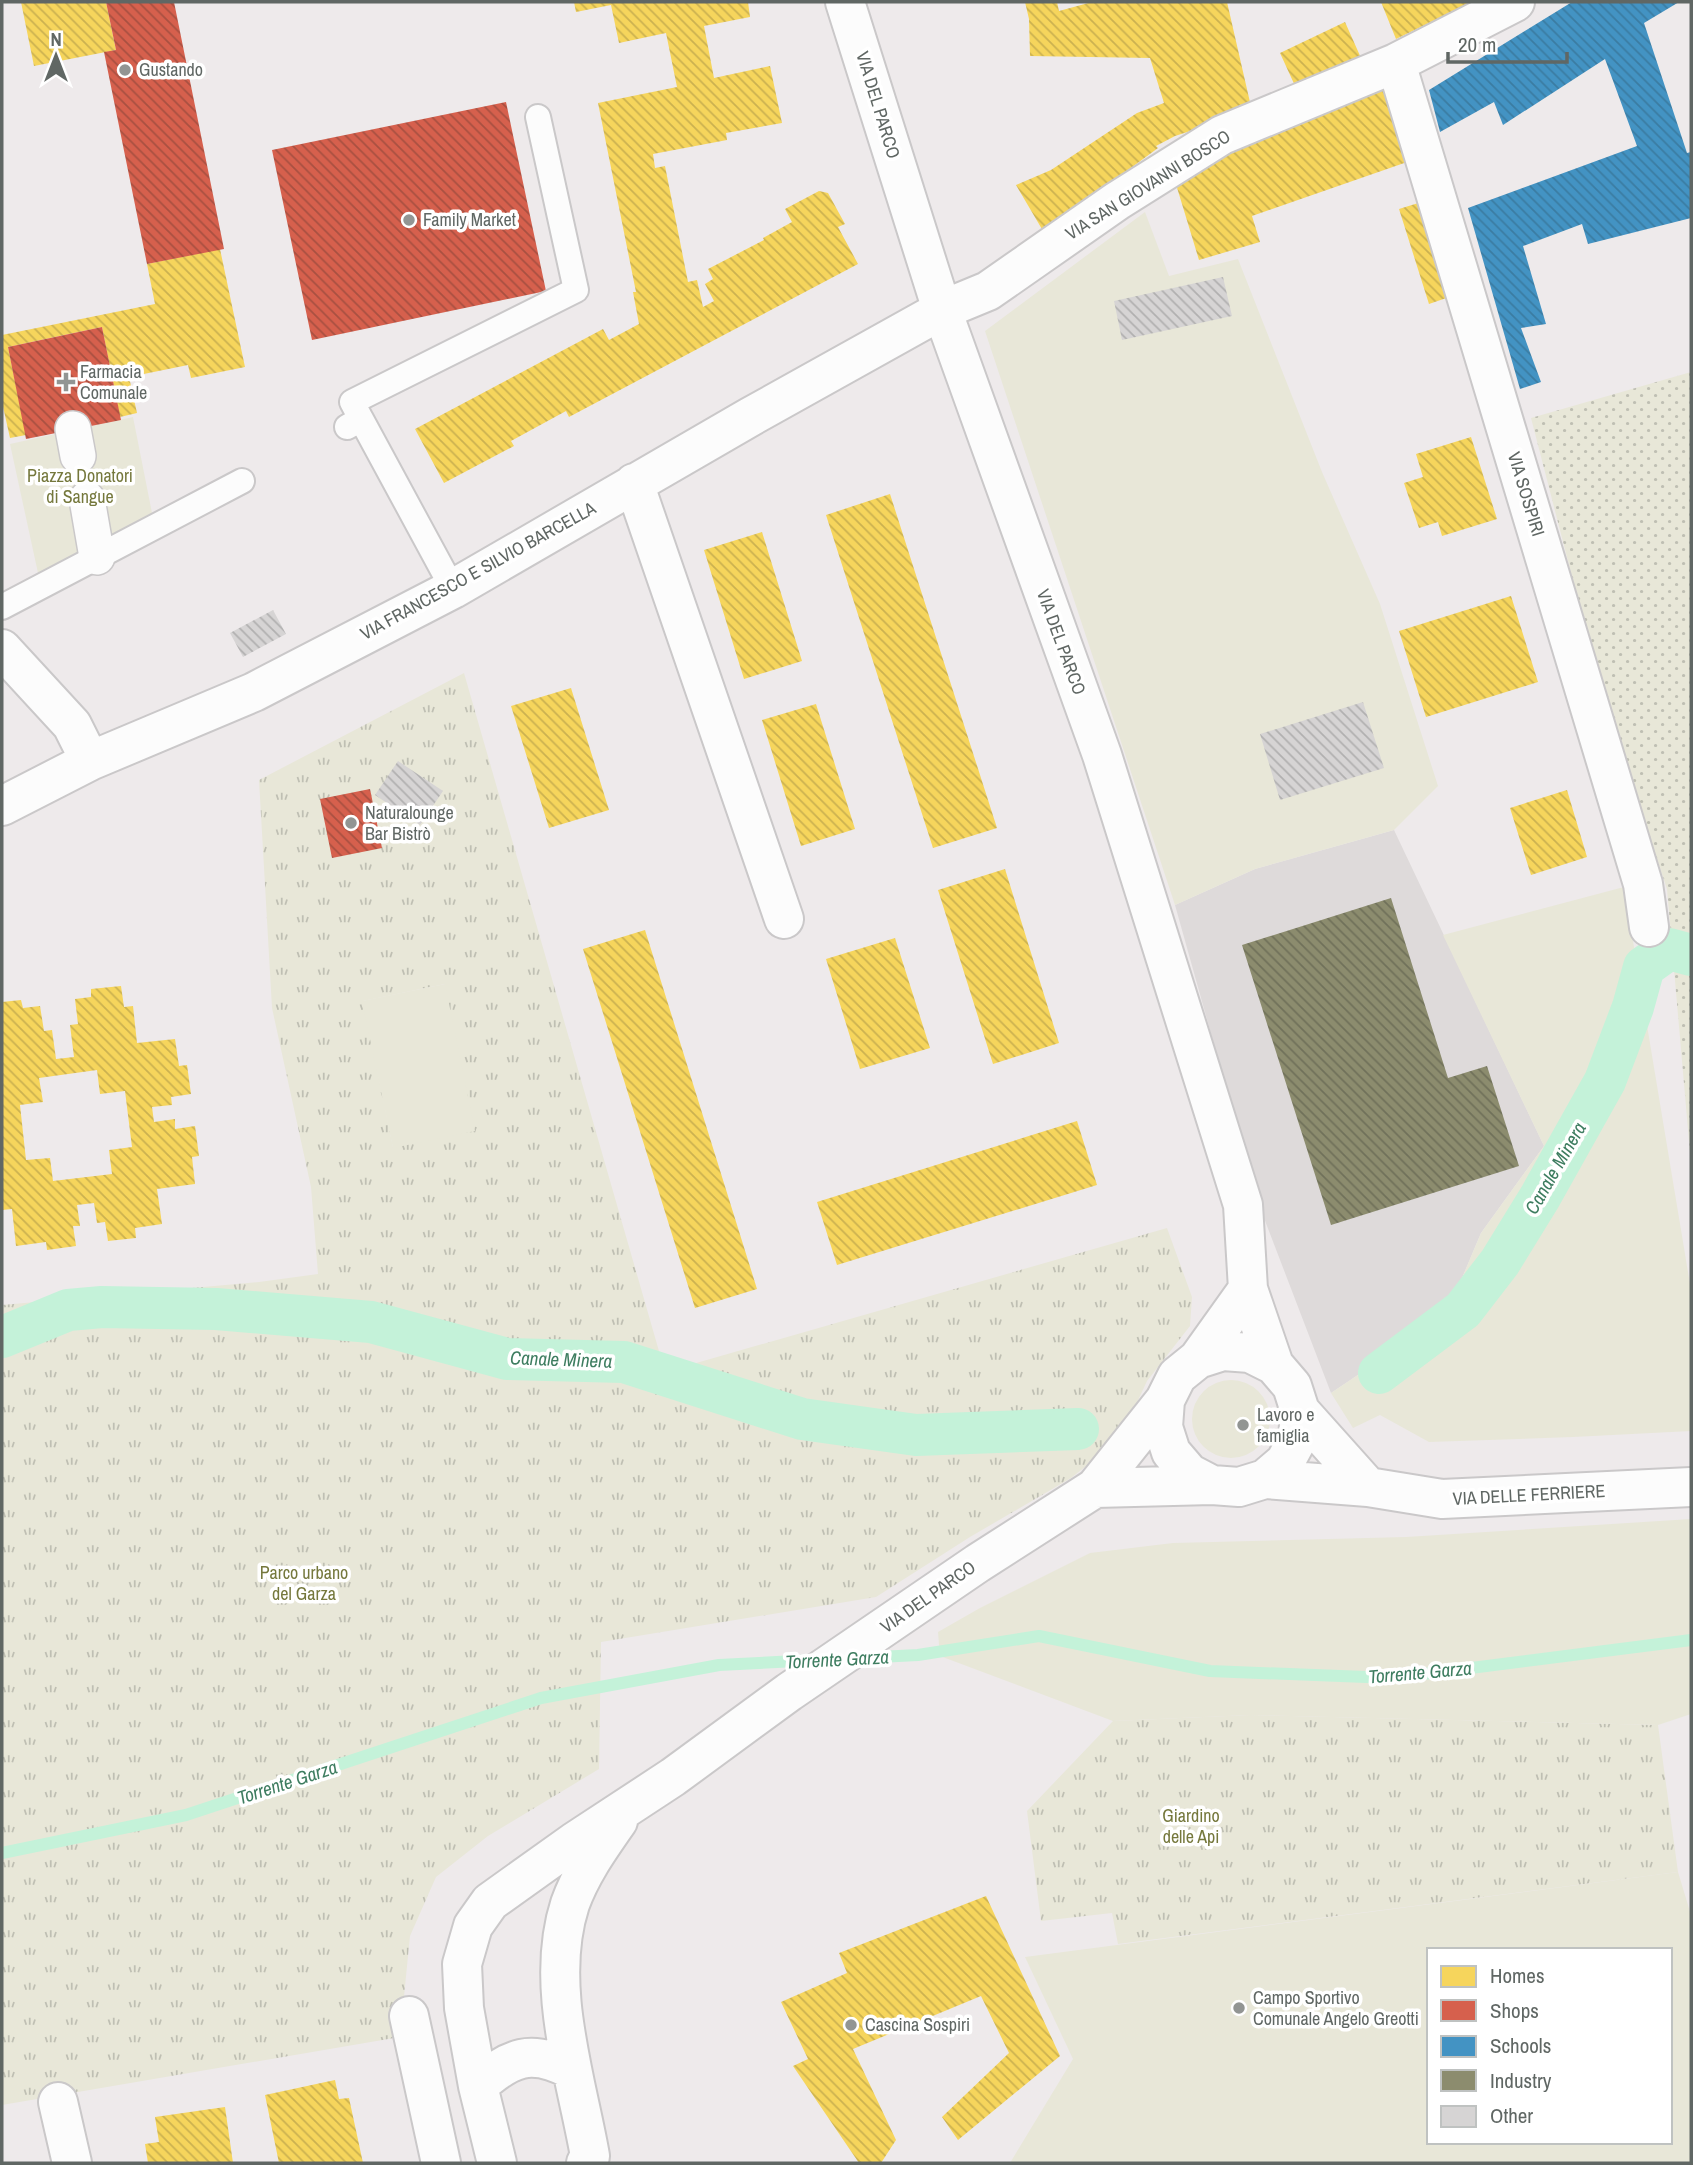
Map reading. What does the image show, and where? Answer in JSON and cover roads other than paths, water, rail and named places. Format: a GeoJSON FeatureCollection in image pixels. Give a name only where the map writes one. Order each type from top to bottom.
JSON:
{"type":"FeatureCollection","features":[{"type":"Feature","properties":{"kind":"street","name":"VIA DEL PARCO"},"geometry":{"type":"LineString","coordinates":[[845,2],[942,310],[1102,755],[1243,1205],[1248,1289],[1274,1365],[1292,1386],[1300,1411]]}},
{"type":"Feature","properties":{"kind":"street","name":"VIA SAN GIOVANNI BOSCO"},"geometry":{"type":"LineString","coordinates":[[942,310],[988,291],[1117,201],[1223,135],[1396,63],[1515,2]]}},
{"type":"Feature","properties":{"kind":"street","name":"VIA SOSPIRI"},"geometry":{"type":"LineString","coordinates":[[1396,63],[1643,884],[1649,927]]}},
{"type":"Feature","properties":{"kind":"street","name":"VIA FRANCESCO E SILVIO BARCELLA"},"geometry":{"type":"LineString","coordinates":[[2,806],[90,761],[254,692],[453,589],[942,310]]}},
{"type":"Feature","properties":{"kind":"street"},"geometry":{"type":"LineString","coordinates":[[634,484],[784,919]]}},
{"type":"Feature","properties":{"kind":"street"},"geometry":{"type":"LineString","coordinates":[[87,499],[97,558]]}},
{"type":"Feature","properties":{"kind":"street"},"geometry":{"type":"LineString","coordinates":[[2,649],[72,725],[90,761]]}},
{"type":"Feature","properties":{"kind":"street","name":"VIA DEL PARCO"},"geometry":{"type":"LineString","coordinates":[[497,2163],[478,2086],[464,2008],[462,1964],[473,1926],[490,1902],[628,1808],[789,1692],[978,1563],[1095,1488],[1165,1400],[1177,1376],[1198,1359],[1248,1289]]}},
{"type":"Feature","properties":{"kind":"street"},"geometry":{"type":"LineString","coordinates":[[1198,1359],[1223,1351],[1250,1353],[1274,1365]]}},
{"type":"Feature","properties":{"kind":"street"},"geometry":{"type":"LineString","coordinates":[[1165,1400],[1163,1427],[1171,1452],[1189,1473],[1212,1485]]}},
{"type":"Feature","properties":{"kind":"street"},"geometry":{"type":"LineString","coordinates":[[1095,1488],[1212,1485],[1239,1487],[1265,1479],[1285,1462],[1298,1438],[1300,1411]]}},
{"type":"Feature","properties":{"kind":"street"},"geometry":{"type":"LineString","coordinates":[[1300,1411],[1368,1488]]}},
{"type":"Feature","properties":{"kind":"street","name":"VIA DELLE FERRIERE"},"geometry":{"type":"LineString","coordinates":[[1265,1479],[1368,1488],[1441,1499],[1691,1487]]}},
{"type":"Feature","properties":{"kind":"street","name":"VIA DEL PARCO"},"geometry":{"type":"LineString","coordinates":[[591,2161],[572,2070],[562,1999],[564,1929],[571,1903],[591,1860],[628,1808]]}},
{"type":"Feature","properties":{"kind":"street"},"geometry":{"type":"LineString","coordinates":[[409,2016],[441,2163]]}},
{"type":"Feature","properties":{"kind":"street"},"geometry":{"type":"LineString","coordinates":[[478,2086],[496,2070],[514,2060],[554,2060],[572,2070]]}},
{"type":"Feature","properties":{"kind":"street"},"geometry":{"type":"LineString","coordinates":[[58,2102],[72,2163]]}},
{"type":"Feature","properties":{"kind":"lane"},"geometry":{"type":"LineString","coordinates":[[453,589],[404,514],[354,423],[352,402],[576,290],[538,117]]}},
{"type":"Feature","properties":{"kind":"lane"},"geometry":{"type":"LineString","coordinates":[[2,607],[242,481]]}},
{"type":"Feature","properties":{"kind":"waterway","name":"Canale Minera"},"geometry":{"type":"LineString","coordinates":[[1379,1373],[1463,1310],[1500,1262],[1605,1081],[1633,1007],[1644,967],[1669,949],[1691,955]]}},
{"type":"Feature","properties":{"kind":"waterway","name":"Canale Minera"},"geometry":{"type":"LineString","coordinates":[[2,1337],[68,1310],[102,1307],[216,1309],[371,1322],[507,1359],[624,1362],[802,1419],[916,1435],[1078,1429]]}},
{"type":"Feature","properties":{"kind":"waterway","name":"Torrente Garza"},"geometry":{"type":"LineString","coordinates":[[859,1658],[918,1655],[1039,1636],[1210,1671],[1392,1678],[1691,1640]]}},
{"type":"Feature","properties":{"kind":"waterway","name":"Torrente Garza"},"geometry":{"type":"LineString","coordinates":[[2,1853],[186,1815],[541,1698],[719,1665],[817,1660]]}},
{"type":"Feature","properties":{"kind":"place","name":"Gustando"},"geometry":{"type":"Point","coordinates":[125,70]}},
{"type":"Feature","properties":{"kind":"place","name":"Family Market"},"geometry":{"type":"Point","coordinates":[409,220]}},
{"type":"Feature","properties":{"kind":"place","name":"Farmacia Comunale"},"geometry":{"type":"Point","coordinates":[66,382]}},
{"type":"Feature","properties":{"kind":"place","name":"Naturalounge Bar Bistrò"},"geometry":{"type":"Point","coordinates":[351,823]}},
{"type":"Feature","properties":{"kind":"place","name":"Lavoro e famiglia"},"geometry":{"type":"Point","coordinates":[1243,1425]}},
{"type":"Feature","properties":{"kind":"place","name":"Campo Sportivo Comunale Angelo Greotti"},"geometry":{"type":"Point","coordinates":[1239,2008]}},
{"type":"Feature","properties":{"kind":"place","name":"Cascina Sospiri"},"geometry":{"type":"Point","coordinates":[851,2025]}},
{"type":"Feature","properties":{"kind":"park label","name":"Piazza Donatori di Sangue"},"geometry":{"type":"Point","coordinates":[80,486]}},
{"type":"Feature","properties":{"kind":"park label","name":"Parco urbano del Garza"},"geometry":{"type":"Point","coordinates":[304,1583]}},
{"type":"Feature","properties":{"kind":"park label","name":"Giardino delle Api"},"geometry":{"type":"Point","coordinates":[1191,1826]}}]}
